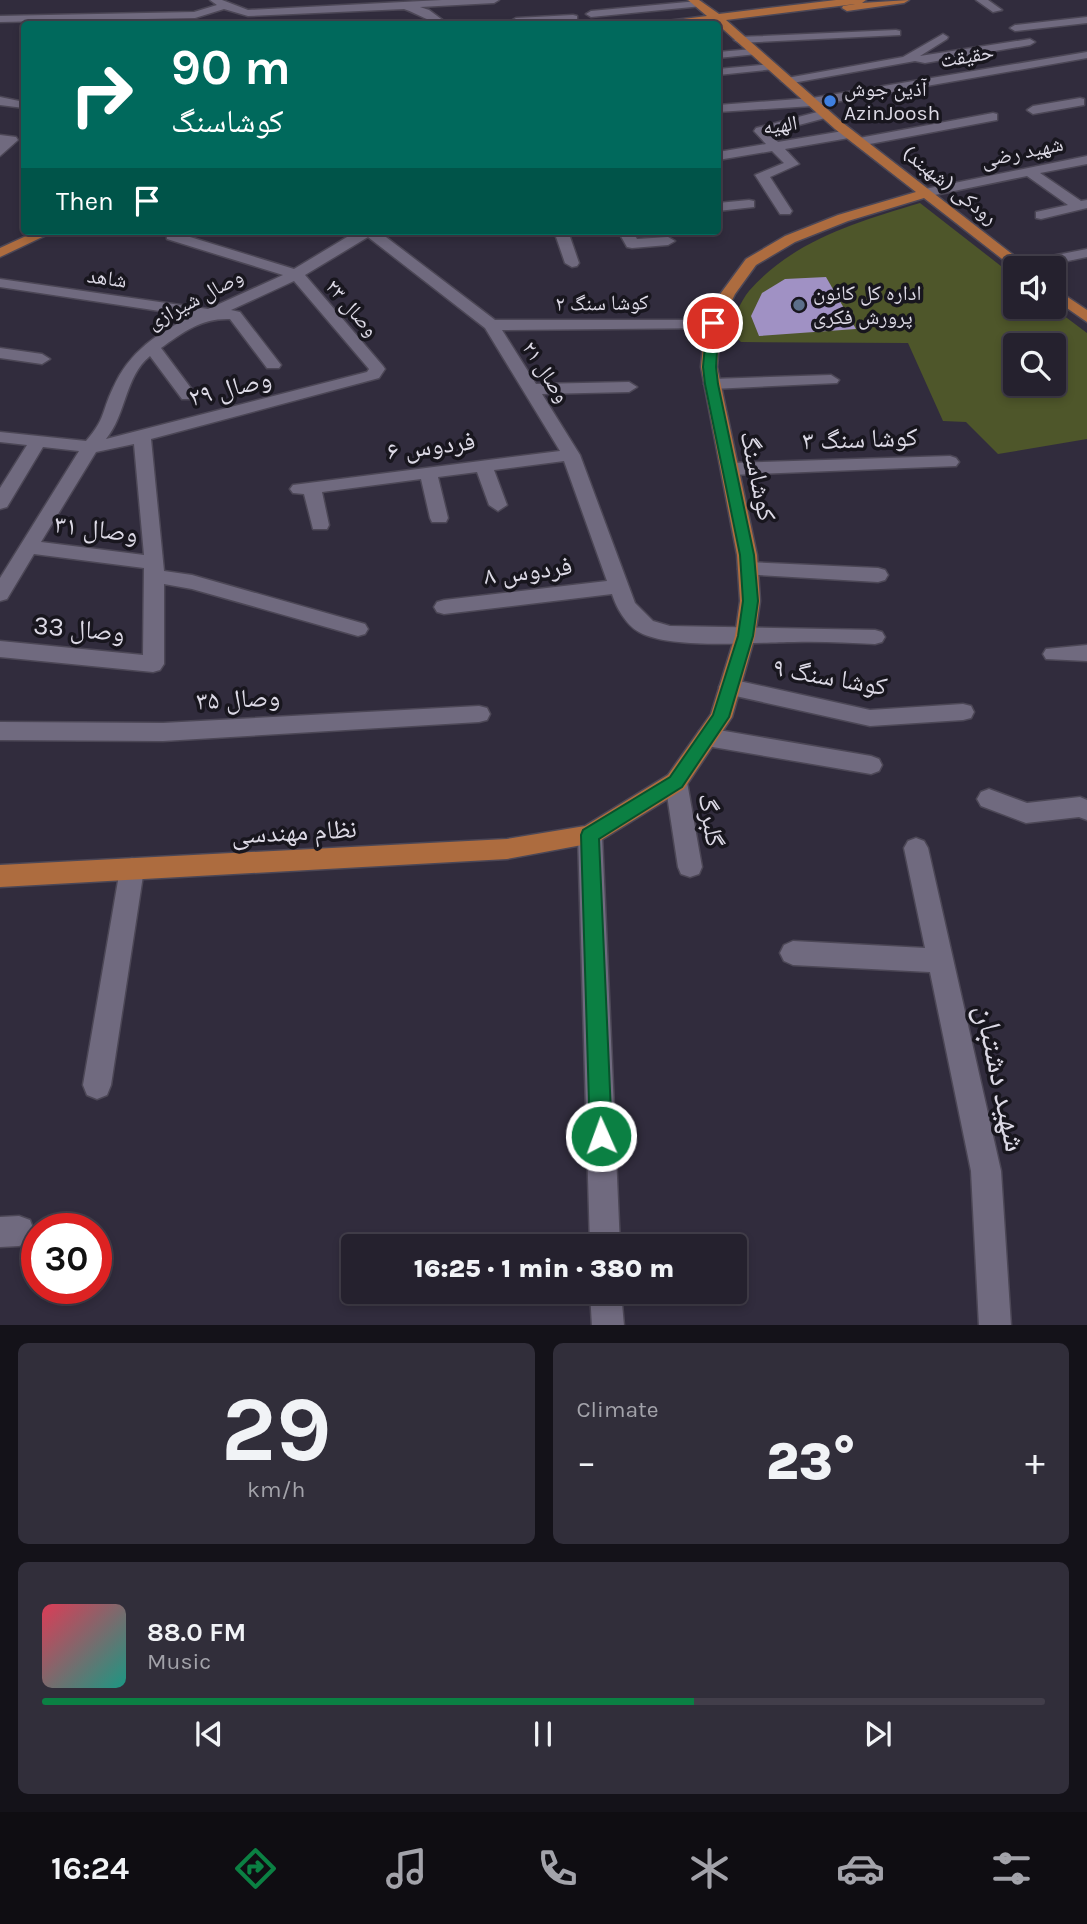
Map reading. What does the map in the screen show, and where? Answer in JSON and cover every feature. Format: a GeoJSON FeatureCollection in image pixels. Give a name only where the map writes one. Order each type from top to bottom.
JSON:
{"type":"FeatureCollection","features":[{"type":"Feature","properties":{"kind":"main road"},"geometry":{"type":"LineString","coordinates":[[721,23],[861,0]]}},
{"type":"Feature","properties":{"kind":"main road"},"geometry":{"type":"LineString","coordinates":[[721,23],[904,0]]}},
{"type":"Feature","properties":{"kind":"main road","name":"رودکی (شهبند)"},"geometry":{"type":"LineString","coordinates":[[696,2],[718,21]]}},
{"type":"Feature","properties":{"kind":"main road","name":"رودکی (شهبند)"},"geometry":{"type":"LineString","coordinates":[[721,24],[854,138],[1008,256]]}},
{"type":"Feature","properties":{"kind":"main road","name":"کوشاسنگ"},"geometry":{"type":"LineString","coordinates":[[590,835],[676,782],[721,717],[745,636],[750,601],[748,569],[709,367],[713,323],[728,293],[751,262],[790,239],[843,218],[925,193]]}},
{"type":"Feature","properties":{"kind":"main road"},"geometry":{"type":"LineString","coordinates":[[0,241],[21,231]]}},
{"type":"Feature","properties":{"kind":"main road"},"geometry":{"type":"LineString","coordinates":[[0,253],[39,235]]}},
{"type":"Feature","properties":{"kind":"main road"},"geometry":{"type":"LineString","coordinates":[[1066,301],[1087,317]]}},
{"type":"Feature","properties":{"kind":"main road","name":"نظام مهندسی"},"geometry":{"type":"LineString","coordinates":[[0,876],[507,849],[590,835]]}},
{"type":"Feature","properties":{"kind":"street"},"geometry":{"type":"LineString","coordinates":[[0,19],[41,14],[65,21],[192,20],[220,3],[248,13],[494,0]]}},
{"type":"Feature","properties":{"kind":"street"},"geometry":{"type":"LineString","coordinates":[[981,0],[997,10],[982,12]]}},
{"type":"Feature","properties":{"kind":"street"},"geometry":{"type":"LineString","coordinates":[[592,14],[696,2]]}},
{"type":"Feature","properties":{"kind":"street"},"geometry":{"type":"LineString","coordinates":[[404,6],[425,12],[438,21]]}},
{"type":"Feature","properties":{"kind":"street"},"geometry":{"type":"LineString","coordinates":[[296,12],[300,21]]}},
{"type":"Feature","properties":{"kind":"street"},"geometry":{"type":"LineString","coordinates":[[244,21],[248,13]]}},
{"type":"Feature","properties":{"kind":"street"},"geometry":{"type":"LineString","coordinates":[[516,21],[533,15],[573,18]]}},
{"type":"Feature","properties":{"kind":"street"},"geometry":{"type":"LineString","coordinates":[[1015,28],[1087,20]]}},
{"type":"Feature","properties":{"kind":"street"},"geometry":{"type":"LineString","coordinates":[[739,40],[896,33]]}},
{"type":"Feature","properties":{"kind":"street"},"geometry":{"type":"LineString","coordinates":[[905,60],[943,37]]}},
{"type":"Feature","properties":{"kind":"street"},"geometry":{"type":"LineString","coordinates":[[787,81],[1030,42]]}},
{"type":"Feature","properties":{"kind":"street"},"geometry":{"type":"LineString","coordinates":[[721,55],[753,51]]}},
{"type":"Feature","properties":{"kind":"street","name":"حقیقت"},"geometry":{"type":"LineString","coordinates":[[721,109],[812,102],[1087,55]]}},
{"type":"Feature","properties":{"kind":"street"},"geometry":{"type":"LineString","coordinates":[[721,72],[771,67]]}},
{"type":"Feature","properties":{"kind":"street"},"geometry":{"type":"LineString","coordinates":[[1033,110],[1085,102]]}},
{"type":"Feature","properties":{"kind":"street"},"geometry":{"type":"LineString","coordinates":[[0,113],[12,103]]}},
{"type":"Feature","properties":{"kind":"street"},"geometry":{"type":"LineString","coordinates":[[785,211],[762,175],[793,164],[760,131],[825,114]]}},
{"type":"Feature","properties":{"kind":"street","name":"الهیه"},"geometry":{"type":"LineString","coordinates":[[721,156],[993,117]]}},
{"type":"Feature","properties":{"kind":"street"},"geometry":{"type":"LineString","coordinates":[[0,139],[12,140],[0,152]]}},
{"type":"Feature","properties":{"kind":"street","name":"شهید رضی"},"geometry":{"type":"LineString","coordinates":[[925,193],[1087,160]]}},
{"type":"Feature","properties":{"kind":"street"},"geometry":{"type":"LineString","coordinates":[[1029,172],[1083,205]]}},
{"type":"Feature","properties":{"kind":"street"},"geometry":{"type":"LineString","coordinates":[[721,207],[749,204]]}},
{"type":"Feature","properties":{"kind":"street"},"geometry":{"type":"LineString","coordinates":[[1041,215],[1083,205]]}},
{"type":"Feature","properties":{"kind":"street","name":"وصال شیرازی"},"geometry":{"type":"LineString","coordinates":[[0,594],[90,447],[110,424],[121,388],[140,356],[176,330],[296,274],[361,235]]}},
{"type":"Feature","properties":{"kind":"street","name":"وصال ۲۱"},"geometry":{"type":"LineString","coordinates":[[373,235],[491,325],[500,344],[532,389],[571,454],[626,606],[646,627],[670,633],[745,636]]}},
{"type":"Feature","properties":{"kind":"street"},"geometry":{"type":"LineString","coordinates":[[563,235],[572,263]]}},
{"type":"Feature","properties":{"kind":"street"},"geometry":{"type":"LineString","coordinates":[[172,236],[296,274]]}},
{"type":"Feature","properties":{"kind":"street"},"geometry":{"type":"LineString","coordinates":[[628,238],[668,241]]}},
{"type":"Feature","properties":{"kind":"street"},"geometry":{"type":"LineString","coordinates":[[1066,258],[1087,253]]}},
{"type":"Feature","properties":{"kind":"street","name":"وصال ۲۳"},"geometry":{"type":"LineString","coordinates":[[296,274],[377,369]]}},
{"type":"Feature","properties":{"kind":"street","name":"شاهد"},"geometry":{"type":"LineString","coordinates":[[0,283],[208,314],[235,315],[273,365]]}},
{"type":"Feature","properties":{"kind":"street","name":"کوشا سنگ ۲"},"geometry":{"type":"LineString","coordinates":[[491,325],[713,323]]}},
{"type":"Feature","properties":{"kind":"street"},"geometry":{"type":"LineString","coordinates":[[152,347],[187,395]]}},
{"type":"Feature","properties":{"kind":"street"},"geometry":{"type":"LineString","coordinates":[[0,353],[42,359]]}},
{"type":"Feature","properties":{"kind":"street","name":"وصال ۲۹"},"geometry":{"type":"LineString","coordinates":[[0,437],[90,447],[368,378],[377,369]]}},
{"type":"Feature","properties":{"kind":"street"},"geometry":{"type":"LineString","coordinates":[[712,384],[831,380]]}},
{"type":"Feature","properties":{"kind":"street"},"geometry":{"type":"LineString","coordinates":[[532,389],[629,387]]}},
{"type":"Feature","properties":{"kind":"street"},"geometry":{"type":"LineString","coordinates":[[142,435],[154,569]]}},
{"type":"Feature","properties":{"kind":"street"},"geometry":{"type":"LineString","coordinates":[[0,503],[37,443]]}},
{"type":"Feature","properties":{"kind":"street","name":"فردوس ۶"},"geometry":{"type":"LineString","coordinates":[[320,525],[305,488],[571,454]]}},
{"type":"Feature","properties":{"kind":"street","name":"کوشا سنگ ۳"},"geometry":{"type":"LineString","coordinates":[[730,469],[950,462]]}},
{"type":"Feature","properties":{"kind":"street"},"geometry":{"type":"LineString","coordinates":[[483,466],[498,505]]}},
{"type":"Feature","properties":{"kind":"street"},"geometry":{"type":"LineString","coordinates":[[428,472],[439,518]]}},
{"type":"Feature","properties":{"kind":"street","name":"وصال ۳۱"},"geometry":{"type":"LineString","coordinates":[[30,547],[154,569],[358,629]]}},
{"type":"Feature","properties":{"kind":"street","name":"وصال 33"},"geometry":{"type":"LineString","coordinates":[[0,649],[153,664],[154,569]]}},
{"type":"Feature","properties":{"kind":"street"},"geometry":{"type":"LineString","coordinates":[[748,569],[878,575]]}},
{"type":"Feature","properties":{"kind":"street","name":"فردوس ۸"},"geometry":{"type":"LineString","coordinates":[[444,607],[619,586]]}},
{"type":"Feature","properties":{"kind":"street"},"geometry":{"type":"LineString","coordinates":[[745,636],[796,634],[875,637]]}},
{"type":"Feature","properties":{"kind":"street"},"geometry":{"type":"LineString","coordinates":[[1053,654],[1087,653]]}},
{"type":"Feature","properties":{"kind":"street","name":"کوشا سنگ ۹"},"geometry":{"type":"LineString","coordinates":[[730,687],[870,718],[963,712]]}},
{"type":"Feature","properties":{"kind":"street","name":"وصال ۳۵"},"geometry":{"type":"LineString","coordinates":[[0,731],[156,732],[479,714]]}},
{"type":"Feature","properties":{"kind":"street"},"geometry":{"type":"LineString","coordinates":[[707,737],[872,765]]}},
{"type":"Feature","properties":{"kind":"street","name":"گلبرگ"},"geometry":{"type":"LineString","coordinates":[[676,782],[690,867]]}},
{"type":"Feature","properties":{"kind":"street"},"geometry":{"type":"LineString","coordinates":[[989,799],[1026,813],[1080,807],[1087,810]]}},
{"type":"Feature","properties":{"kind":"street"},"geometry":{"type":"LineString","coordinates":[[590,835],[605,1234]]}},
{"type":"Feature","properties":{"kind":"street","name":"شهید دشتبان"},"geometry":{"type":"LineString","coordinates":[[916,848],[986,1171],[995,1325]]}},
{"type":"Feature","properties":{"kind":"street"},"geometry":{"type":"LineString","coordinates":[[97,1085],[132,869]]}},
{"type":"Feature","properties":{"kind":"street"},"geometry":{"type":"LineString","coordinates":[[793,953],[940,961]]}},
{"type":"Feature","properties":{"kind":"street"},"geometry":{"type":"LineString","coordinates":[[607,1304],[608,1325]]}},
{"type":"Feature","properties":{"kind":"green space"},"geometry":{"type":"Polygon","coordinates":[[[920,203],[1003,268],[1003,319],[1066,317],[1087,333],[1087,439],[998,454],[966,422],[943,421],[908,343],[741,342],[728,329],[749,291],[767,273],[806,246],[850,226],[920,203]]]}},
{"type":"Feature","properties":{"kind":"building","name":"اداره کل کانون پرورش فکری"},"geometry":{"type":"Polygon","coordinates":[[[826,277],[856,329],[759,336],[751,316],[762,293],[785,279],[826,277]]]}},
{"type":"Feature","properties":{"kind":"place","name":"آذین جوش AzinJoosh"},"geometry":{"type":"Point","coordinates":[830,101]}},
{"type":"Feature","properties":{"kind":"place","name":"اداره کل کانون پرورش فکری"},"geometry":{"type":"Point","coordinates":[799,305]}},
{"type":"Feature","properties":{"kind":"route"},"geometry":{"type":"LineString","coordinates":[[601,1136],[590,835],[676,782],[721,717],[745,636],[750,601],[747,555],[709,367],[713,323]]}}]}
